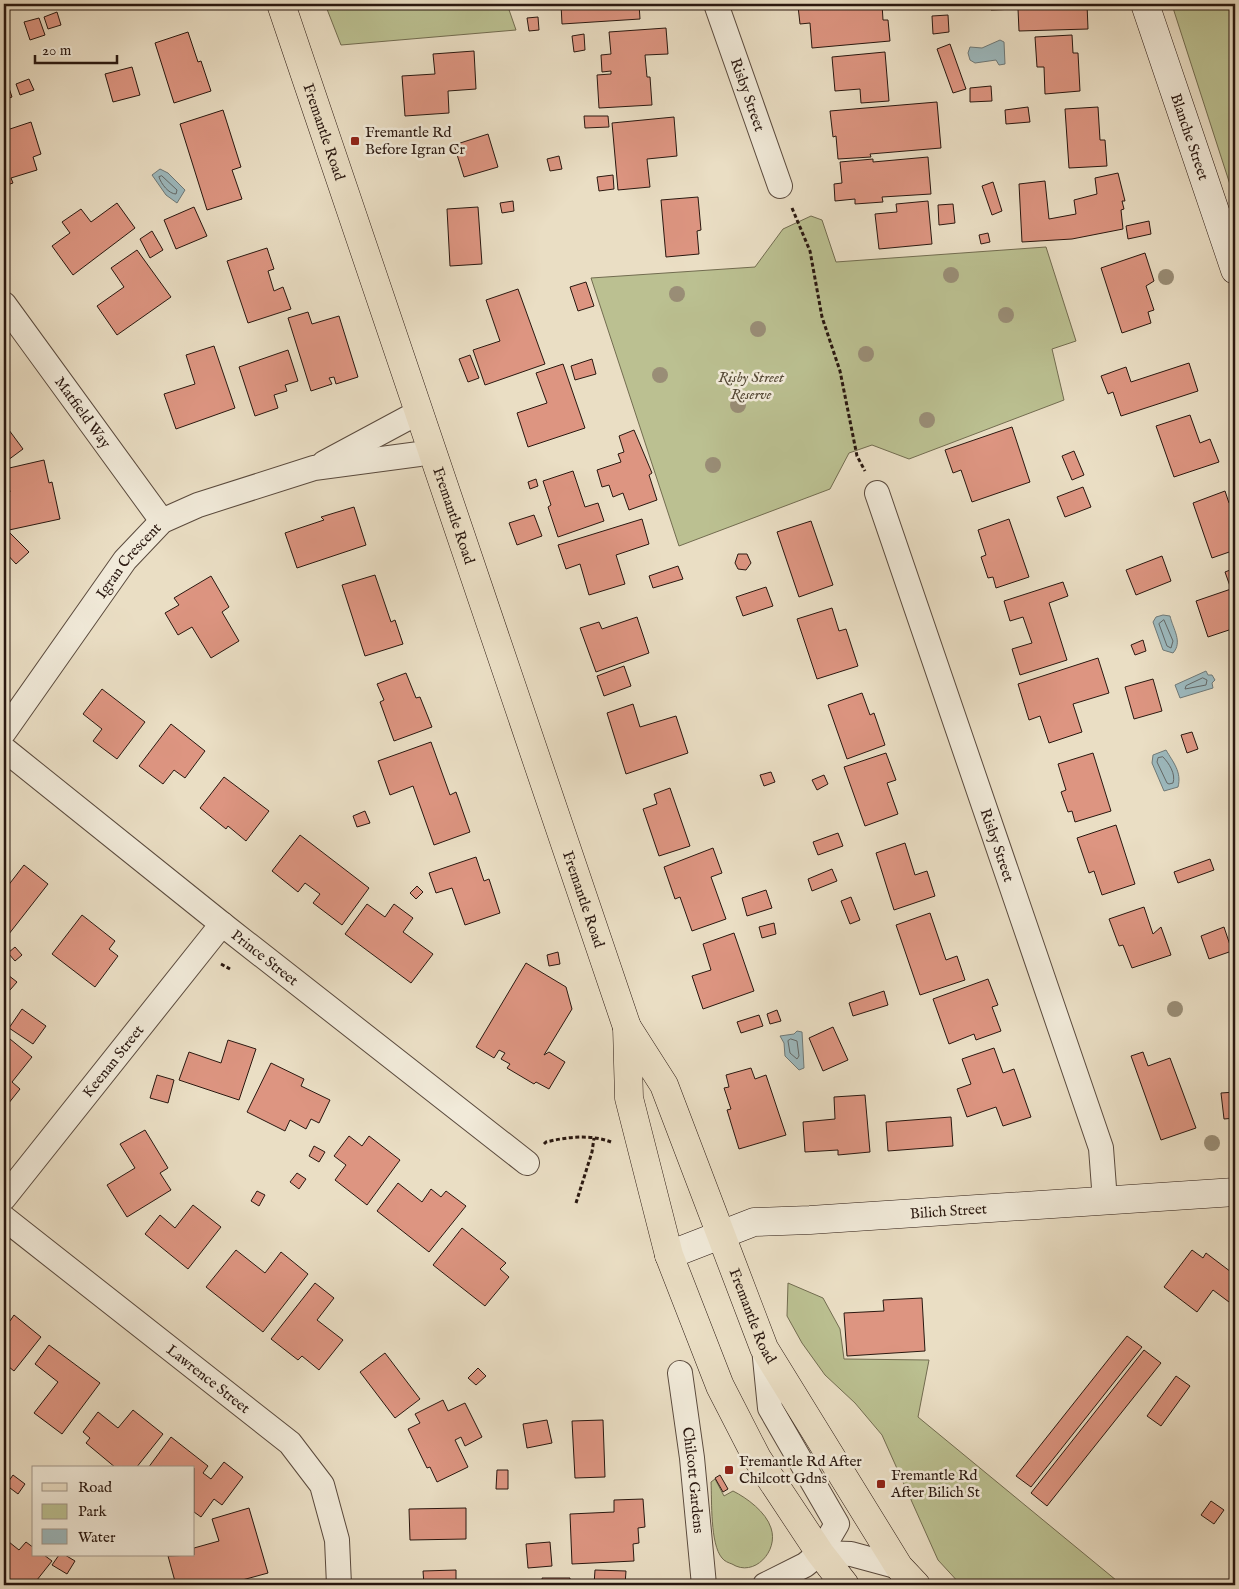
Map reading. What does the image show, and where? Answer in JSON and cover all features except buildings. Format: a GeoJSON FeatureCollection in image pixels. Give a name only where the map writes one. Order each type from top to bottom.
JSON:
{"type":"FeatureCollection","features":[{"type":"Feature","properties":{"kind":"main road","name":"Fremantle Road"},"geometry":{"type":"LineString","coordinates":[[281,4],[627,1026],[664,1085],[764,1348],[908,1576]]}},
{"type":"Feature","properties":{"kind":"main road","name":"Fremantle Road"},"geometry":{"type":"LineString","coordinates":[[627,1026],[629,1098],[669,1255],[720,1386],[757,1458],[820,1553],[846,1585]]}},
{"type":"Feature","properties":{"kind":"street","name":"Risby Street"},"geometry":{"type":"LineString","coordinates":[[716,4],[780,186]]}},
{"type":"Feature","properties":{"kind":"street","name":"Blanche Street"},"geometry":{"type":"LineString","coordinates":[[1145,4],[1235,270]]}},
{"type":"Feature","properties":{"kind":"street","name":"Matfield Way"},"geometry":{"type":"LineString","coordinates":[[4,304],[162,521]]}},
{"type":"Feature","properties":{"kind":"street","name":"Igran Crescent"},"geometry":{"type":"LineString","coordinates":[[314,468],[418,412]]}},
{"type":"Feature","properties":{"kind":"street","name":"Igran Crescent"},"geometry":{"type":"LineString","coordinates":[[4,732],[125,560],[162,521],[198,505],[314,468],[419,454],[431,450]]}},
{"type":"Feature","properties":{"kind":"street","name":"Risby Street"},"geometry":{"type":"LineString","coordinates":[[877,493],[1101,1148],[1105,1201]]}},
{"type":"Feature","properties":{"kind":"street","name":"Prince Street"},"geometry":{"type":"LineString","coordinates":[[4,749],[222,924],[527,1163]]}},
{"type":"Feature","properties":{"kind":"street","name":"Keenan Street"},"geometry":{"type":"LineString","coordinates":[[4,1198],[222,924]]}},
{"type":"Feature","properties":{"kind":"street","name":"Bilich Street"},"geometry":{"type":"LineString","coordinates":[[669,1255],[760,1222],[1235,1192]]}},
{"type":"Feature","properties":{"kind":"street","name":"Lawrence Street"},"geometry":{"type":"LineString","coordinates":[[4,1218],[290,1443],[322,1485],[338,1540],[339,1585]]}},
{"type":"Feature","properties":{"kind":"street"},"geometry":{"type":"LineString","coordinates":[[764,1348],[770,1408],[837,1524],[820,1553],[804,1565],[765,1585]]}},
{"type":"Feature","properties":{"kind":"street","name":"Chilcott Gardens"},"geometry":{"type":"LineString","coordinates":[[680,1373],[692,1458],[704,1585]]}},
{"type":"Feature","properties":{"kind":"street"},"geometry":{"type":"LineString","coordinates":[[820,1553],[851,1554],[908,1576]]}},
{"type":"Feature","properties":{"kind":"path"},"geometry":{"type":"LineString","coordinates":[[780,186],[798,219],[810,250],[822,317],[840,371],[857,456],[877,493]]}},
{"type":"Feature","properties":{"kind":"path"},"geometry":{"type":"LineString","coordinates":[[546,1142],[574,1137],[594,1138],[616,1144]]}},
{"type":"Feature","properties":{"kind":"path"},"geometry":{"type":"LineString","coordinates":[[576,1203],[592,1152],[594,1138]]}},
{"type":"Feature","properties":{"kind":"green space"},"geometry":{"type":"Polygon","coordinates":[[[325,4],[507,4],[516,30],[341,45],[325,4]]]}},
{"type":"Feature","properties":{"kind":"green space"},"geometry":{"type":"Polygon","coordinates":[[[1173,4],[1235,4],[1235,200],[1174,11],[1173,4]]]}},
{"type":"Feature","properties":{"kind":"green space","name":"Risby Street Reserve"},"geometry":{"type":"Polygon","coordinates":[[[811,216],[822,220],[836,262],[1046,247],[1076,341],[1052,349],[1064,400],[909,459],[872,445],[849,453],[830,489],[679,546],[591,278],[755,267],[783,229],[811,216]]]}},
{"type":"Feature","properties":{"kind":"green space"},"geometry":{"type":"Polygon","coordinates":[[[788,1283],[823,1298],[840,1329],[844,1359],[929,1360],[918,1417],[1122,1585],[961,1585],[938,1560],[882,1435],[855,1403],[825,1375],[802,1343],[787,1316],[788,1283]]]}},
{"type":"Feature","properties":{"kind":"green space"},"geometry":{"type":"Polygon","coordinates":[[[715,1479],[724,1496],[733,1491],[755,1506],[769,1522],[773,1537],[771,1545],[763,1560],[756,1565],[748,1568],[740,1567],[724,1560],[718,1551],[715,1543],[712,1511],[711,1482],[715,1479]]]}},
{"type":"Feature","properties":{"kind":"water"},"geometry":{"type":"Polygon","coordinates":[[[1000,40],[1004,42],[1005,64],[999,65],[996,60],[975,63],[970,60],[968,53],[970,47],[982,48],[1000,40]]]}},
{"type":"Feature","properties":{"kind":"water"},"geometry":{"type":"Polygon","coordinates":[[[160,169],[168,173],[185,190],[177,203],[166,195],[152,175],[160,169]]]}},
{"type":"Feature","properties":{"kind":"water"},"geometry":{"type":"Polygon","coordinates":[[[1170,616],[1176,635],[1177,644],[1173,653],[1163,650],[1153,622],[1156,617],[1170,616]]]}},
{"type":"Feature","properties":{"kind":"water"},"geometry":{"type":"Polygon","coordinates":[[[1206,671],[1215,680],[1212,683],[1213,688],[1180,698],[1175,685],[1206,671]]]}},
{"type":"Feature","properties":{"kind":"water"},"geometry":{"type":"Polygon","coordinates":[[[1166,750],[1176,767],[1179,782],[1178,787],[1164,791],[1152,763],[1153,755],[1166,750]]]}},
{"type":"Feature","properties":{"kind":"water"},"geometry":{"type":"Polygon","coordinates":[[[797,1031],[802,1032],[804,1068],[799,1070],[785,1056],[784,1043],[780,1036],[794,1034],[797,1031]]]}},
{"type":"Feature","properties":{"kind":"place","name":"Fremantle Rd Before Igran Cr"},"geometry":{"type":"Point","coordinates":[355,141]}},
{"type":"Feature","properties":{"kind":"place","name":"Fremantle Rd After Chilcott Gdns"},"geometry":{"type":"Point","coordinates":[729,1470]}},
{"type":"Feature","properties":{"kind":"place","name":"Fremantle Rd After Bilich St"},"geometry":{"type":"Point","coordinates":[881,1484]}}]}
